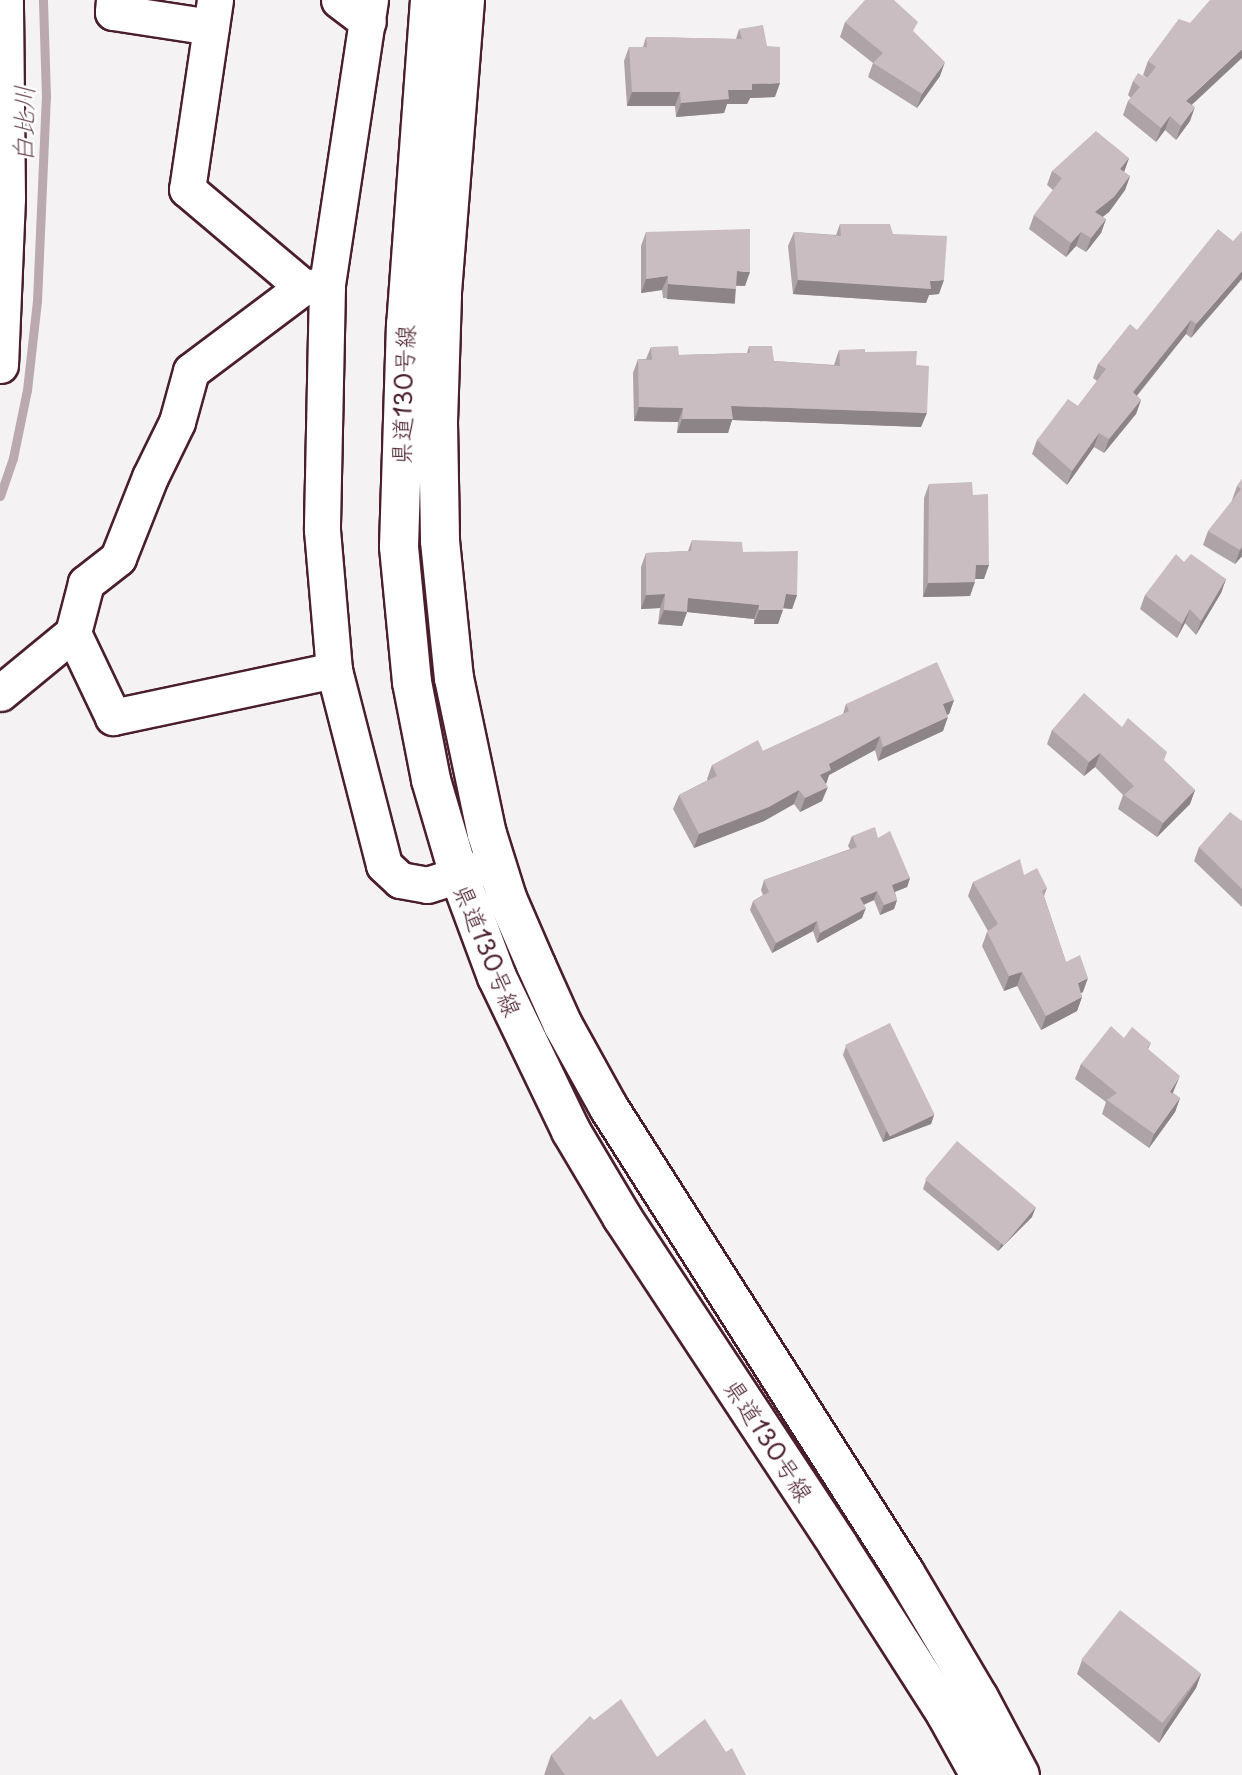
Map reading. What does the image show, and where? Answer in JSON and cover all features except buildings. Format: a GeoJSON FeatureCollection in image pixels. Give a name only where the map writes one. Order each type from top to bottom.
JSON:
{"type":"FeatureCollection","features":[{"type":"Feature","properties":{"kind":"main road","name":"県道130号線"},"geometry":{"type":"LineString","coordinates":[[430,0],[408,297],[399,547],[412,682],[431,780],[458,876],[483,944],[512,1010],[571,1130],[622,1217],[860,1578],[946,1714],[980,1775]]}},
{"type":"Feature","properties":{"kind":"main road","name":"県道130号線"},"geometry":{"type":"LineString","coordinates":[[465,0],[442,295],[438,423],[439,541],[456,691],[471,769],[507,898],[563,1025],[609,1108],[905,1573],[979,1698],[1020,1775]]}},
{"type":"Feature","properties":{"kind":"street"},"geometry":{"type":"LineString","coordinates":[[0,365],[7,198],[5,0]]}},
{"type":"Feature","properties":{"kind":"street"},"geometry":{"type":"LineString","coordinates":[[114,0],[113,12],[213,13],[187,189],[315,287]]}},
{"type":"Feature","properties":{"kind":"street"},"geometry":{"type":"LineString","coordinates":[[339,0],[369,11],[315,287],[322,530],[334,670],[384,866],[400,880],[427,884],[496,862]]}},
{"type":"Feature","properties":{"kind":"street"},"geometry":{"type":"LineString","coordinates":[[0,693],[73,633],[86,583],[118,558],[150,477],[177,422],[191,371],[315,287]]}},
{"type":"Feature","properties":{"kind":"street"},"geometry":{"type":"LineString","coordinates":[[73,633],[113,717],[334,670]]}},
{"type":"Feature","properties":{"kind":"waterway","name":"白比川"},"geometry":{"type":"LineString","coordinates":[[0,496],[13,458],[27,390],[37,301],[46,97],[43,0]]}}]}
